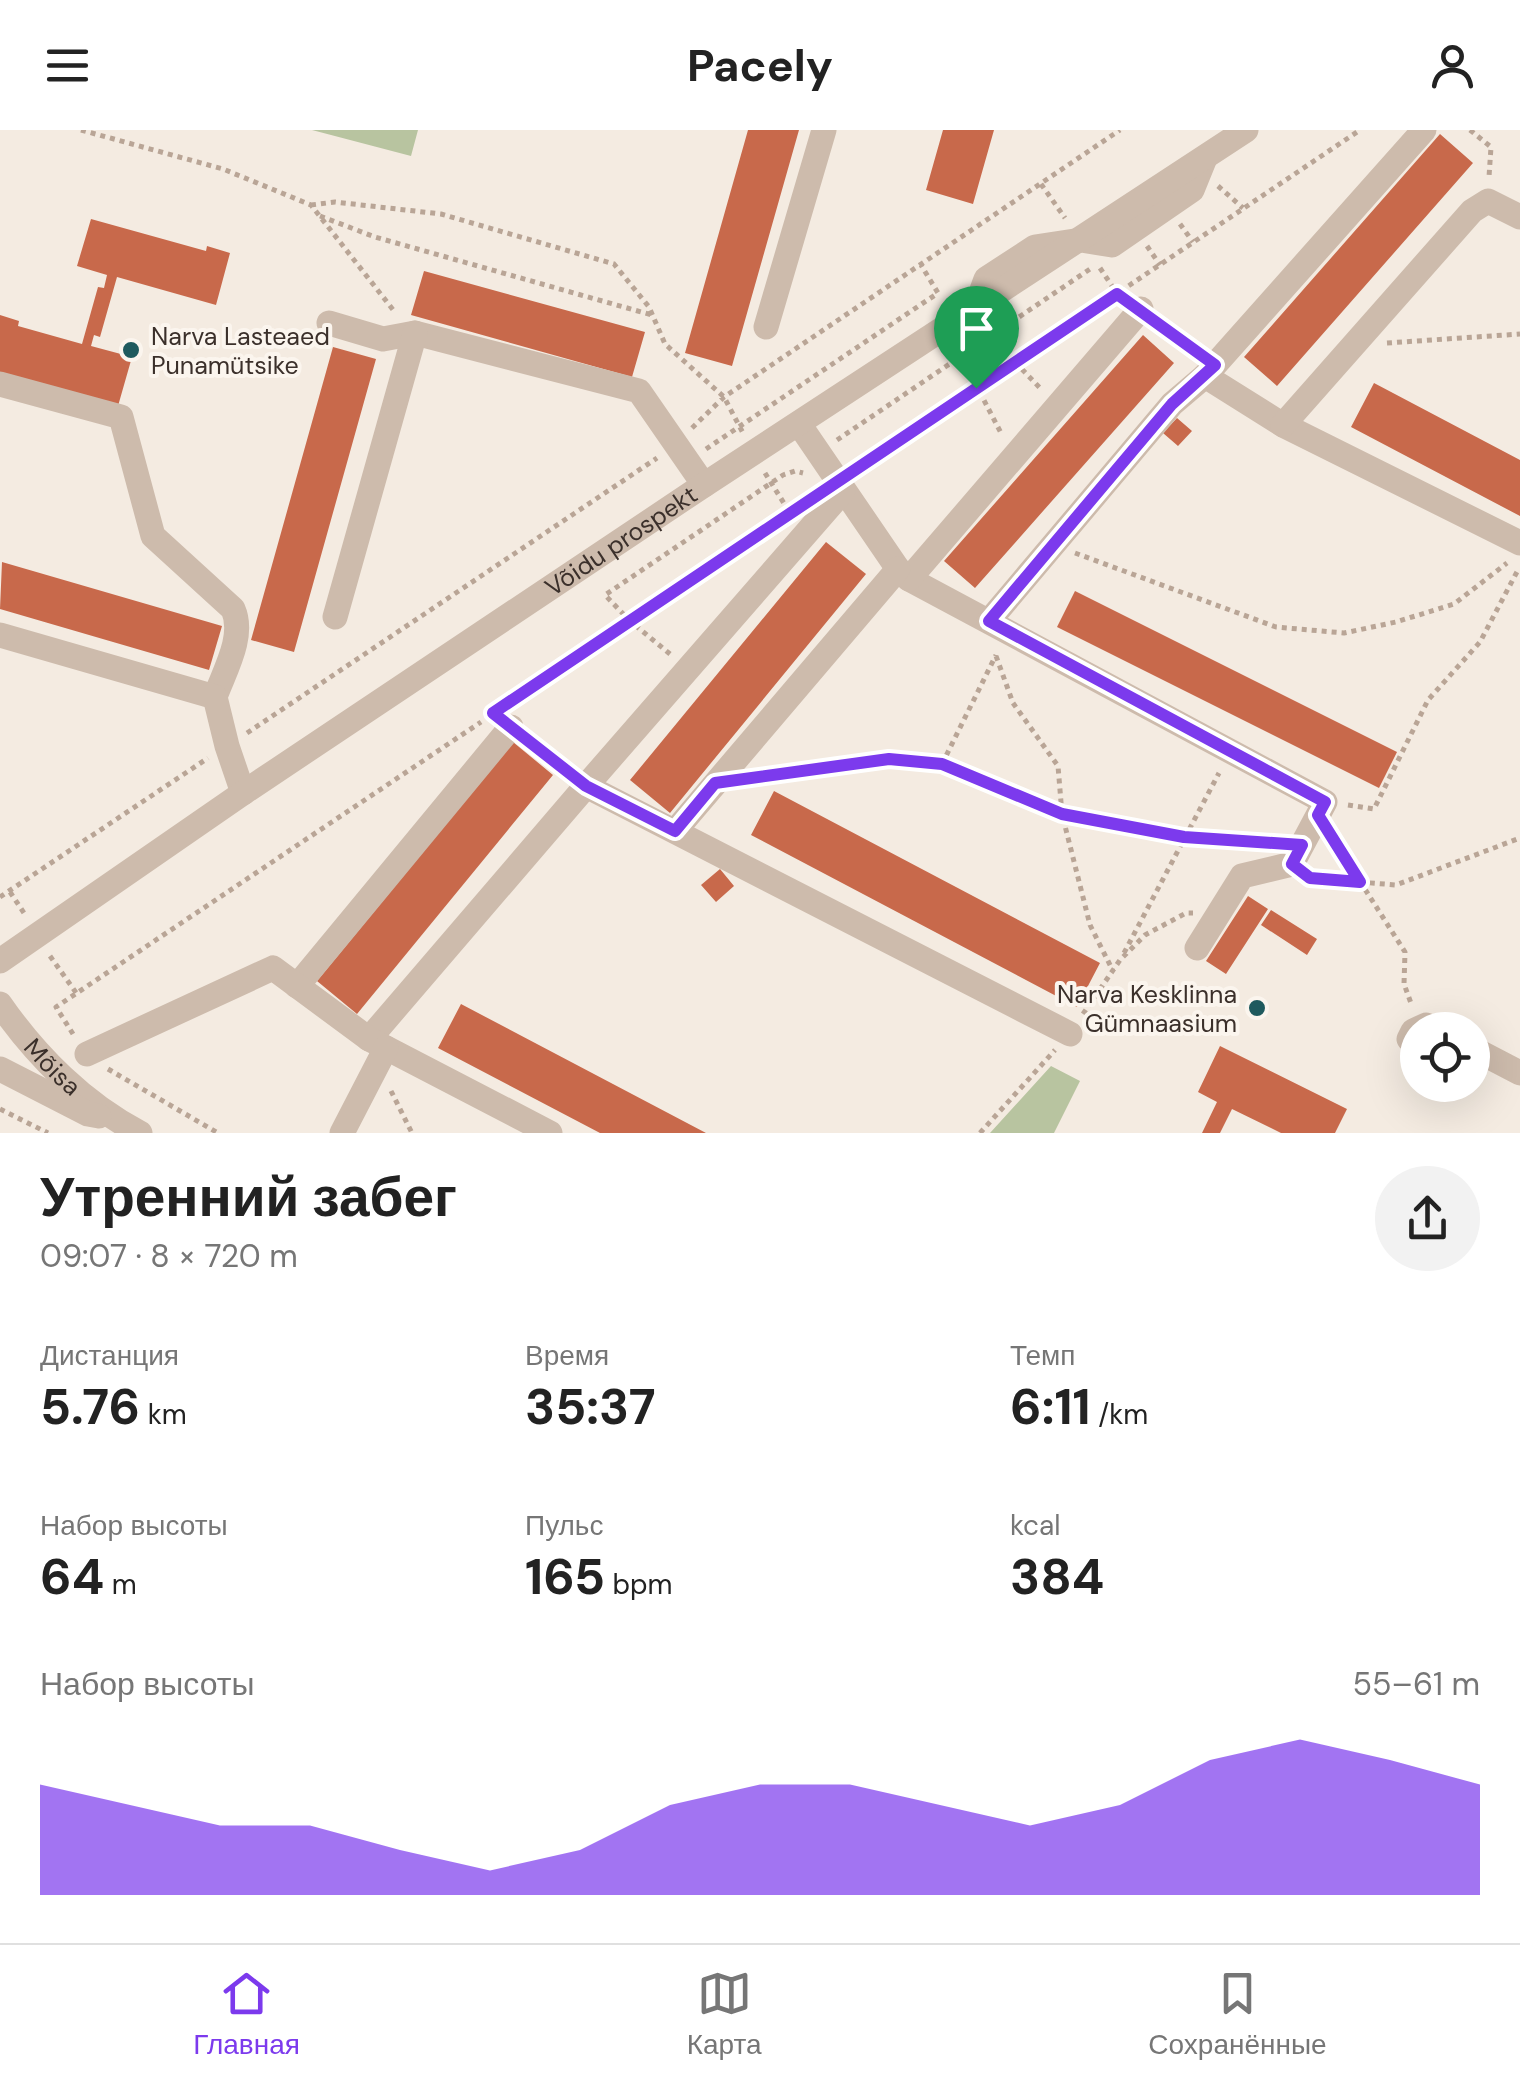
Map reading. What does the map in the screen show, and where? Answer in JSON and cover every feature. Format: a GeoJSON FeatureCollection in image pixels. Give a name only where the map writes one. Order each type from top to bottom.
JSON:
{"type":"FeatureCollection","features":[{"type":"Feature","properties":{"kind":"street"},"geometry":{"type":"LineString","coordinates":[[766,327],[824,130]]}},
{"type":"Feature","properties":{"kind":"street","name":"Võidu prospekt"},"geometry":{"type":"LineString","coordinates":[[0,962],[244,792],[1246,130]]}},
{"type":"Feature","properties":{"kind":"street"},"geometry":{"type":"LineString","coordinates":[[998,626],[1053,545],[1172,404],[1210,371],[1424,130]]}},
{"type":"Feature","properties":{"kind":"street"},"geometry":{"type":"LineString","coordinates":[[1283,425],[1472,211],[1488,201],[1520,216]]}},
{"type":"Feature","properties":{"kind":"street"},"geometry":{"type":"LineString","coordinates":[[675,831],[1142,310]]}},
{"type":"Feature","properties":{"kind":"street"},"geometry":{"type":"LineString","coordinates":[[329,322],[383,339],[403,335],[640,391],[704,485]]}},
{"type":"Feature","properties":{"kind":"street"},"geometry":{"type":"LineString","coordinates":[[334,617],[403,335]]}},
{"type":"Feature","properties":{"kind":"street"},"geometry":{"type":"LineString","coordinates":[[1210,371],[1283,425],[1520,543]]}},
{"type":"Feature","properties":{"kind":"street"},"geometry":{"type":"LineString","coordinates":[[0,384],[120,417],[153,536],[234,609],[238,620],[237,634],[215,697],[244,792]]}},
{"type":"Feature","properties":{"kind":"street"},"geometry":{"type":"LineString","coordinates":[[799,424],[904,574],[1231,752],[1322,809],[1297,854],[1242,876],[1197,948]]}},
{"type":"Feature","properties":{"kind":"street"},"geometry":{"type":"LineString","coordinates":[[342,1133],[377,1050],[586,786],[840,487]]}},
{"type":"Feature","properties":{"kind":"street"},"geometry":{"type":"LineString","coordinates":[[0,635],[215,697]]}},
{"type":"Feature","properties":{"kind":"street"},"geometry":{"type":"LineString","coordinates":[[298,986],[510,715]]}},
{"type":"Feature","properties":{"kind":"street"},"geometry":{"type":"LineString","coordinates":[[586,786],[1070,1034]]}},
{"type":"Feature","properties":{"kind":"street"},"geometry":{"type":"LineString","coordinates":[[87,1054],[273,968],[377,1050],[550,1133]]}},
{"type":"Feature","properties":{"kind":"street","name":"Mõisa"},"geometry":{"type":"LineString","coordinates":[[0,1004],[46,1062],[113,1119],[140,1133]]}},
{"type":"Feature","properties":{"kind":"street"},"geometry":{"type":"LineString","coordinates":[[1490,1057],[1520,1073]]}},
{"type":"Feature","properties":{"kind":"street","name":"Mõisa"},"geometry":{"type":"LineString","coordinates":[[0,1069],[88,1114],[113,1119]]}},
{"type":"Feature","properties":{"kind":"path"},"geometry":{"type":"LineString","coordinates":[[82,130],[223,169],[310,205],[396,314],[403,335]]}},
{"type":"Feature","properties":{"kind":"path"},"geometry":{"type":"LineString","coordinates":[[682,453],[724,397],[1120,130]]}},
{"type":"Feature","properties":{"kind":"path"},"geometry":{"type":"LineString","coordinates":[[688,669],[630,622],[605,595],[783,475],[795,472],[811,476],[825,490],[840,487],[976,388],[1360,130]]}},
{"type":"Feature","properties":{"kind":"path"},"geometry":{"type":"LineString","coordinates":[[1470,130],[1491,146],[1488,201]]}},
{"type":"Feature","properties":{"kind":"path"},"geometry":{"type":"LineString","coordinates":[[1485,142],[1490,130]]}},
{"type":"Feature","properties":{"kind":"path"},"geometry":{"type":"LineString","coordinates":[[1216,184],[1243,208]]}},
{"type":"Feature","properties":{"kind":"path"},"geometry":{"type":"LineString","coordinates":[[310,205],[335,202],[441,214],[614,264],[652,315],[665,344],[724,397]]}},
{"type":"Feature","properties":{"kind":"path"},"geometry":{"type":"LineString","coordinates":[[320,216],[375,237],[652,315]]}},
{"type":"Feature","properties":{"kind":"path"},"geometry":{"type":"LineString","coordinates":[[818,453],[1097,264]]}},
{"type":"Feature","properties":{"kind":"path"},"geometry":{"type":"LineString","coordinates":[[0,897],[682,453],[938,293],[921,265]]}},
{"type":"Feature","properties":{"kind":"path"},"geometry":{"type":"LineString","coordinates":[[1117,294],[1142,310],[1210,371]]}},
{"type":"Feature","properties":{"kind":"path"},"geometry":{"type":"LineString","coordinates":[[1354,345],[1520,334]]}},
{"type":"Feature","properties":{"kind":"path"},"geometry":{"type":"LineString","coordinates":[[961,356],[1014,456]]}},
{"type":"Feature","properties":{"kind":"path"},"geometry":{"type":"LineString","coordinates":[[1015,362],[1057,405]]}},
{"type":"Feature","properties":{"kind":"path"},"geometry":{"type":"LineString","coordinates":[[510,715],[630,622],[802,506]]}},
{"type":"Feature","properties":{"kind":"path"},"geometry":{"type":"LineString","coordinates":[[1053,545],[1276,627],[1344,633],[1454,604],[1520,554]]}},
{"type":"Feature","properties":{"kind":"path"},"geometry":{"type":"LineString","coordinates":[[1414,1012],[1404,984],[1405,952],[1360,882],[1322,809],[1374,808],[1428,700],[1480,642],[1520,566]]}},
{"type":"Feature","properties":{"kind":"path"},"geometry":{"type":"LineString","coordinates":[[998,626],[996,656],[1012,704],[1058,766],[1062,814],[1090,925],[1113,971]]}},
{"type":"Feature","properties":{"kind":"path"},"geometry":{"type":"LineString","coordinates":[[942,764],[996,656]]}},
{"type":"Feature","properties":{"kind":"path"},"geometry":{"type":"LineString","coordinates":[[44,1015],[493,713],[510,715],[586,786]]}},
{"type":"Feature","properties":{"kind":"path"},"geometry":{"type":"LineString","coordinates":[[980,1133],[1070,1034],[1113,971],[1231,752]]}},
{"type":"Feature","properties":{"kind":"path"},"geometry":{"type":"LineString","coordinates":[[715,783],[889,759],[942,764],[1062,814],[1297,854],[1310,878],[1396,885],[1520,838]]}},
{"type":"Feature","properties":{"kind":"path"},"geometry":{"type":"LineString","coordinates":[[9,892],[30,923]]}},
{"type":"Feature","properties":{"kind":"path"},"geometry":{"type":"LineString","coordinates":[[1120,960],[1145,935],[1186,913],[1219,912]]}},
{"type":"Feature","properties":{"kind":"path"},"geometry":{"type":"LineString","coordinates":[[46,951],[77,994]]}},
{"type":"Feature","properties":{"kind":"path"},"geometry":{"type":"LineString","coordinates":[[56,1007],[87,1054],[120,1078],[218,1133]]}},
{"type":"Feature","properties":{"kind":"path"},"geometry":{"type":"LineString","coordinates":[[377,1050],[412,1133]]}},
{"type":"Feature","properties":{"kind":"path"},"geometry":{"type":"LineString","coordinates":[[0,1108],[48,1133]]}},
{"type":"Feature","properties":{"kind":"green space"},"geometry":{"type":"Polygon","coordinates":[[[312,130],[418,130],[411,156],[312,130]]]}},
{"type":"Feature","properties":{"kind":"green space"},"geometry":{"type":"Polygon","coordinates":[[[1051,1066],[1080,1081],[1054,1133],[990,1133],[1051,1066]]]}},
{"type":"Feature","properties":{"kind":"building"},"geometry":{"type":"Polygon","coordinates":[[[748,130],[799,130],[732,366],[685,353],[748,130]]]}},
{"type":"Feature","properties":{"kind":"building"},"geometry":{"type":"Polygon","coordinates":[[[943,130],[994,130],[973,204],[926,190],[943,130]]]}},
{"type":"Feature","properties":{"kind":"building"},"geometry":{"type":"Polygon","coordinates":[[[1440,134],[1473,163],[1277,386],[1244,357],[1440,134]]]}},
{"type":"Feature","properties":{"kind":"building"},"geometry":{"type":"Polygon","coordinates":[[[91,219],[206,251],[207,246],[230,253],[216,305],[117,277],[100,337],[94,335],[91,346],[132,357],[118,406],[0,373],[0,315],[19,321],[18,326],[82,344],[98,287],[104,288],[107,275],[77,266],[91,219]]]}},
{"type":"Feature","properties":{"kind":"building"},"geometry":{"type":"Polygon","coordinates":[[[424,271],[645,332],[632,377],[411,315],[424,271]]]}},
{"type":"Feature","properties":{"kind":"building"},"geometry":{"type":"Polygon","coordinates":[[[1143,335],[1174,363],[975,588],[944,561],[1143,335]]]}},
{"type":"Feature","properties":{"kind":"building"},"geometry":{"type":"Polygon","coordinates":[[[333,347],[376,359],[294,652],[251,640],[333,347]]]}},
{"type":"Feature","properties":{"kind":"building"},"geometry":{"type":"Polygon","coordinates":[[[1374,383],[1520,460],[1520,516],[1351,427],[1374,383]]]}},
{"type":"Feature","properties":{"kind":"building"},"geometry":{"type":"Polygon","coordinates":[[[1177,418],[1192,431],[1178,446],[1163,433],[1177,418]]]}},
{"type":"Feature","properties":{"kind":"building"},"geometry":{"type":"Polygon","coordinates":[[[826,542],[866,574],[670,813],[630,780],[826,542]]]}},
{"type":"Feature","properties":{"kind":"building"},"geometry":{"type":"Polygon","coordinates":[[[2,562],[222,626],[209,670],[0,609],[2,562]]]}},
{"type":"Feature","properties":{"kind":"building"},"geometry":{"type":"Polygon","coordinates":[[[1075,591],[1397,752],[1379,788],[1057,627],[1075,591]]]}},
{"type":"Feature","properties":{"kind":"building"},"geometry":{"type":"Polygon","coordinates":[[[513,742],[553,775],[357,1014],[317,981],[513,742]]]}},
{"type":"Feature","properties":{"kind":"building"},"geometry":{"type":"Polygon","coordinates":[[[774,791],[1100,963],[1077,1007],[751,835],[774,791]]]}},
{"type":"Feature","properties":{"kind":"building"},"geometry":{"type":"Polygon","coordinates":[[[720,869],[734,886],[716,902],[701,885],[720,869]]]}},
{"type":"Feature","properties":{"kind":"building"},"geometry":{"type":"Polygon","coordinates":[[[1248,896],[1268,909],[1226,974],[1206,961],[1248,896]]]}},
{"type":"Feature","properties":{"kind":"building"},"geometry":{"type":"Polygon","coordinates":[[[1271,910],[1317,939],[1307,955],[1261,925],[1271,910]]]}},
{"type":"Feature","properties":{"kind":"building"},"geometry":{"type":"Polygon","coordinates":[[[461,1004],[706,1133],[600,1133],[438,1048],[461,1004]]]}},
{"type":"Feature","properties":{"kind":"building"},"geometry":{"type":"Polygon","coordinates":[[[1220,1046],[1347,1109],[1335,1133],[1281,1133],[1232,1109],[1220,1133],[1202,1133],[1217,1102],[1198,1092],[1220,1046]]]}},
{"type":"Feature","properties":{"kind":"place","name":"Narva Lasteaed Punamütsike"},"geometry":{"type":"Point","coordinates":[131,350]}},
{"type":"Feature","properties":{"kind":"place","name":"Narva Kesklinna Gümnaasium"},"geometry":{"type":"Point","coordinates":[1257,1008]}},
{"type":"Feature","properties":{"kind":"route"},"geometry":{"type":"LineString","coordinates":[[1117,294],[1215,365],[1172,404],[989,621],[1325,802],[1318,815],[1360,882],[1310,878],[1292,864],[1302,845],[1184,837],[1062,814],[942,764],[889,759],[715,783],[675,831],[586,786],[493,713],[976,388],[1117,294]]}}]}
